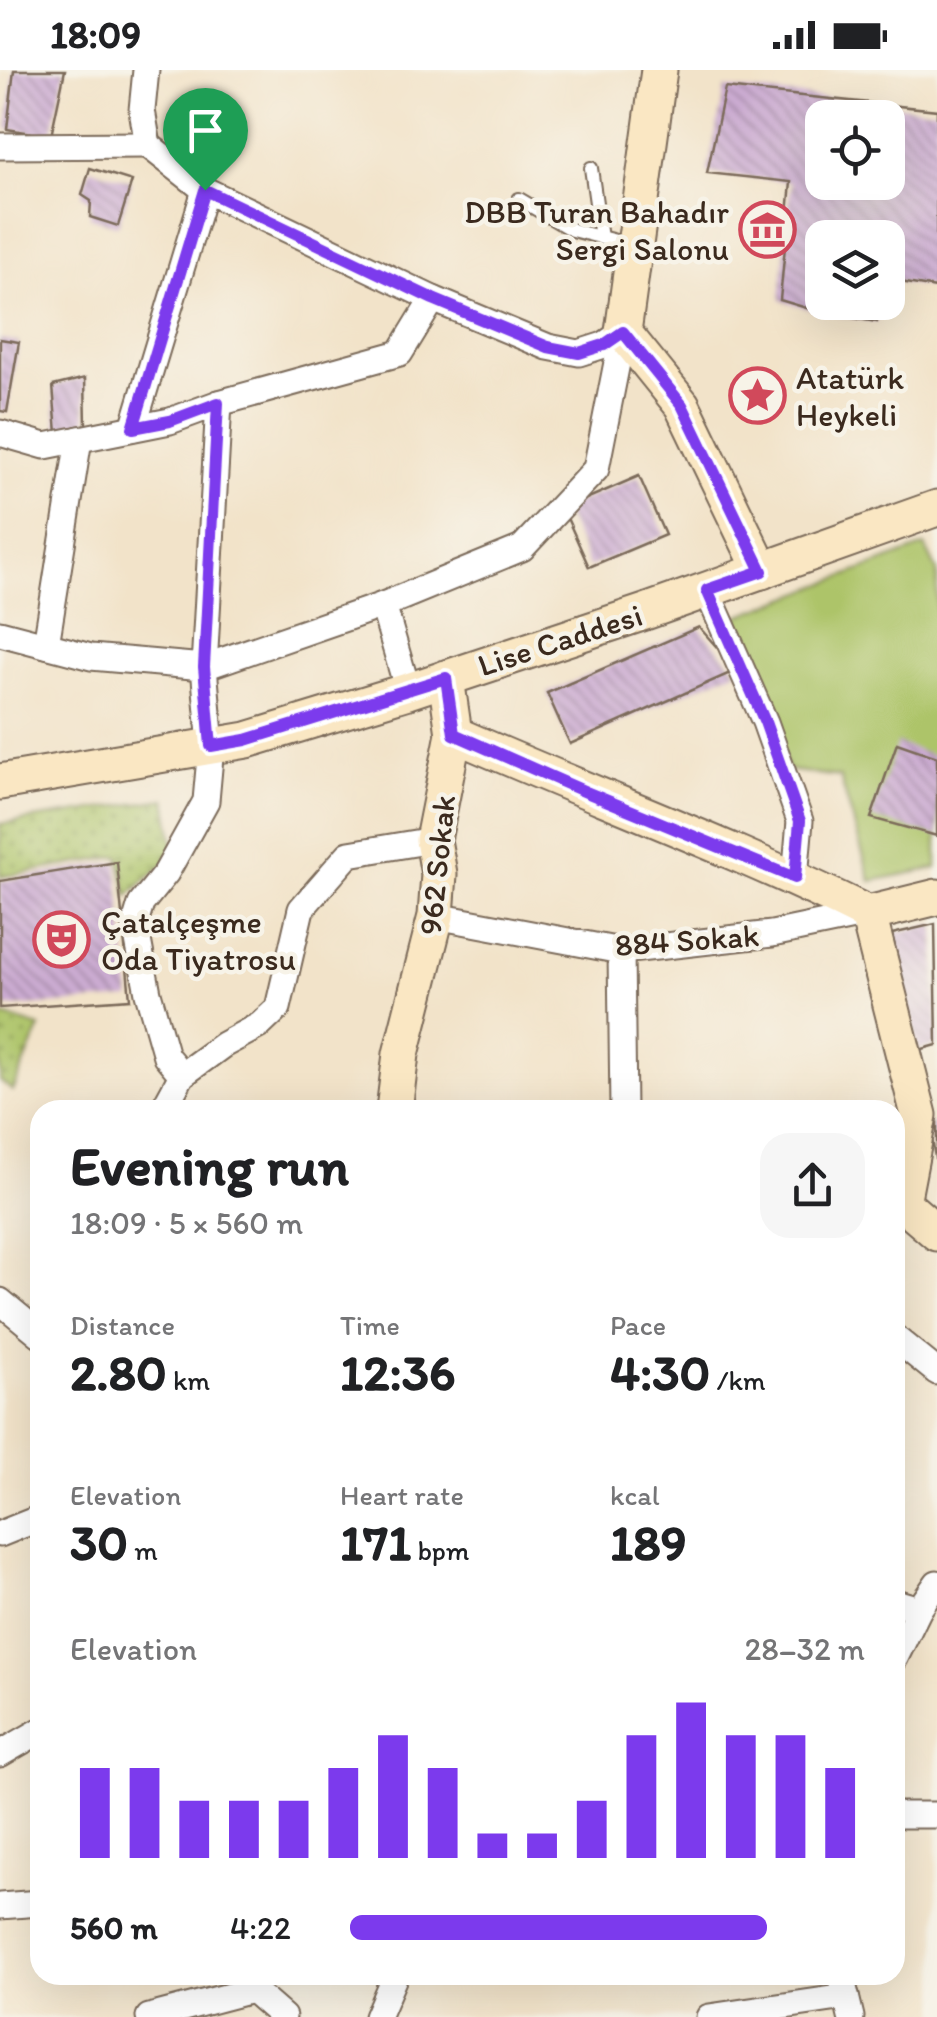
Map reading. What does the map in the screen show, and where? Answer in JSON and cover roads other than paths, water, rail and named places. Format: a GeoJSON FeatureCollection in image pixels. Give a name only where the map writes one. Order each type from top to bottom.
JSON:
{"type":"FeatureCollection","features":[{"type":"Feature","properties":{"kind":"main road"},"geometry":{"type":"LineString","coordinates":[[659,70],[618,242],[623,332],[682,405],[762,571]]}},
{"type":"Feature","properties":{"kind":"main road","name":"Lise Caddesi"},"geometry":{"type":"LineString","coordinates":[[0,782],[246,740],[408,691],[937,508]]}},
{"type":"Feature","properties":{"kind":"main road","name":"962 Sokak"},"geometry":{"type":"LineString","coordinates":[[395,1100],[401,1054],[436,916],[439,874],[433,840],[454,734],[446,678]]}},
{"type":"Feature","properties":{"kind":"main road"},"geometry":{"type":"LineString","coordinates":[[454,734],[795,878],[868,914],[919,1116],[905,1177]]}},
{"type":"Feature","properties":{"kind":"main road","name":"884 Sokak"},"geometry":{"type":"LineString","coordinates":[[868,914],[937,897]]}},
{"type":"Feature","properties":{"kind":"main road"},"geometry":{"type":"LineString","coordinates":[[905,1204],[937,1233]]}},
{"type":"Feature","properties":{"kind":"street"},"geometry":{"type":"LineString","coordinates":[[146,70],[142,110],[148,145]]}},
{"type":"Feature","properties":{"kind":"street"},"geometry":{"type":"LineString","coordinates":[[0,146],[148,145],[205,190],[433,299],[548,347],[579,353],[604,345],[623,332]]}},
{"type":"Feature","properties":{"kind":"street"},"geometry":{"type":"LineString","coordinates":[[133,428],[205,190]]}},
{"type":"Feature","properties":{"kind":"street"},"geometry":{"type":"LineString","coordinates":[[0,434],[44,446],[170,421],[218,403],[400,353],[433,299]]}},
{"type":"Feature","properties":{"kind":"street"},"geometry":{"type":"LineString","coordinates":[[0,633],[91,657],[204,667],[383,605],[522,548],[596,469],[623,332]]}},
{"type":"Feature","properties":{"kind":"street"},"geometry":{"type":"LineString","coordinates":[[182,1074],[166,1056],[148,993],[135,924],[141,904],[166,874],[206,801],[211,746],[204,667],[218,403]]}},
{"type":"Feature","properties":{"kind":"street"},"geometry":{"type":"LineString","coordinates":[[46,645],[79,439]]}},
{"type":"Feature","properties":{"kind":"street"},"geometry":{"type":"LineString","coordinates":[[707,590],[765,722],[800,821],[795,878]]}},
{"type":"Feature","properties":{"kind":"street"},"geometry":{"type":"LineString","coordinates":[[383,605],[408,691]]}},
{"type":"Feature","properties":{"kind":"street"},"geometry":{"type":"LineString","coordinates":[[168,1100],[182,1074],[260,1025],[278,1008],[301,910],[349,854],[433,840]]}},
{"type":"Feature","properties":{"kind":"street","name":"884 Sokak"},"geometry":{"type":"LineString","coordinates":[[436,916],[621,950],[772,934],[868,914]]}},
{"type":"Feature","properties":{"kind":"street"},"geometry":{"type":"LineString","coordinates":[[621,950],[622,1100]]}},
{"type":"Feature","properties":{"kind":"street"},"geometry":{"type":"LineString","coordinates":[[0,1301],[30,1326]]}},
{"type":"Feature","properties":{"kind":"street"},"geometry":{"type":"LineString","coordinates":[[905,1346],[937,1372]]}},
{"type":"Feature","properties":{"kind":"street"},"geometry":{"type":"LineString","coordinates":[[0,1534],[30,1522]]}},
{"type":"Feature","properties":{"kind":"street"},"geometry":{"type":"LineString","coordinates":[[907,1606],[937,1583]]}},
{"type":"Feature","properties":{"kind":"street"},"geometry":{"type":"LineString","coordinates":[[0,1754],[30,1736]]}},
{"type":"Feature","properties":{"kind":"street"},"geometry":{"type":"LineString","coordinates":[[905,1815],[937,1815]]}},
{"type":"Feature","properties":{"kind":"street"},"geometry":{"type":"LineString","coordinates":[[0,1906],[30,1904]]}},
{"type":"Feature","properties":{"kind":"street"},"geometry":{"type":"LineString","coordinates":[[149,2017],[240,1985]]}},
{"type":"Feature","properties":{"kind":"street"},"geometry":{"type":"LineString","coordinates":[[251,1985],[283,2017]]}},
{"type":"Feature","properties":{"kind":"street"},"geometry":{"type":"LineString","coordinates":[[377,2017],[391,1985]]}},
{"type":"Feature","properties":{"kind":"street"},"geometry":{"type":"LineString","coordinates":[[709,2017],[846,1996]]}},
{"type":"Feature","properties":{"kind":"lane"},"geometry":{"type":"LineString","coordinates":[[590,168],[618,242]]}},
{"type":"Feature","properties":{"kind":"lane"},"geometry":{"type":"LineString","coordinates":[[519,199],[572,230],[618,242]]}},
{"type":"Feature","properties":{"kind":"place","name":"DBB Turan Bahadır Sergi Salonu"},"geometry":{"type":"Point","coordinates":[768,230]}},
{"type":"Feature","properties":{"kind":"place","name":"Atatürk Heykeli"},"geometry":{"type":"Point","coordinates":[757,396]}},
{"type":"Feature","properties":{"kind":"place","name":"Çatalçeşme Oda Tiyatrosu"},"geometry":{"type":"Point","coordinates":[62,940]}}]}
